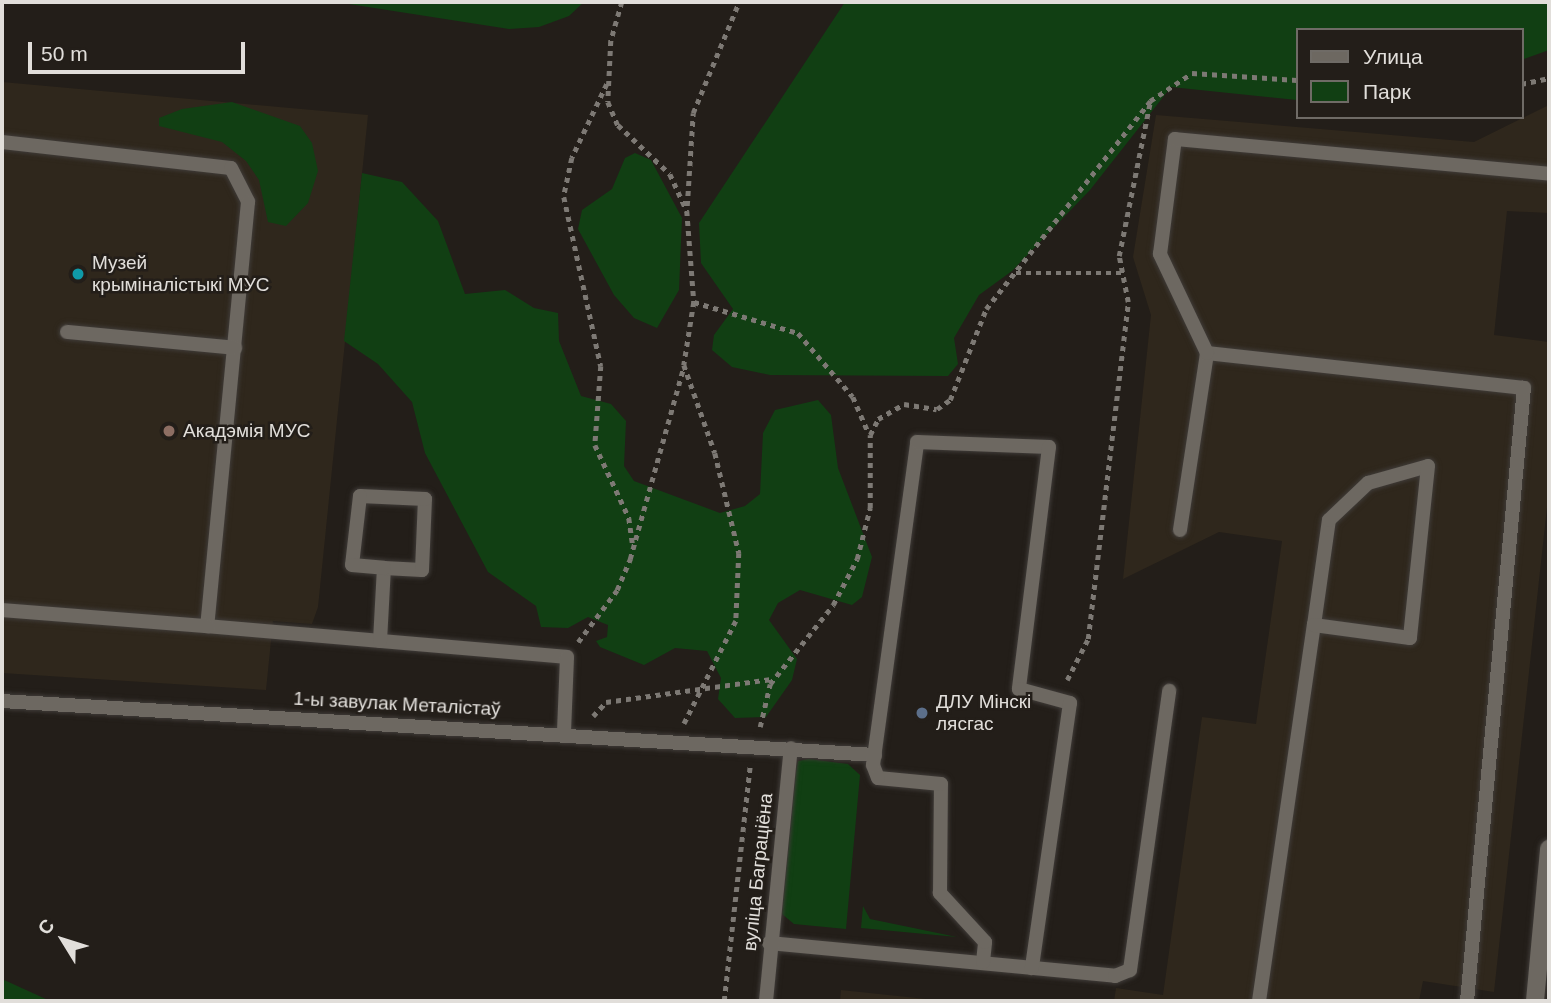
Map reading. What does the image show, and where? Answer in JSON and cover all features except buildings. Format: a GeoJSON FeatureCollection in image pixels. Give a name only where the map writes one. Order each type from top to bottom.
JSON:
{"type":"FeatureCollection","features":[{"type":"Feature","properties":{"kind":"street"},"geometry":{"type":"LineString","coordinates":[[1535,1001],[1549,849]]}},
{"type":"Feature","properties":{"kind":"lane"},"geometry":{"type":"LineString","coordinates":[[1180,530],[1207,353],[1160,254],[1175,139],[1549,174]]}},
{"type":"Feature","properties":{"kind":"lane"},"geometry":{"type":"LineString","coordinates":[[2,142],[231,168],[248,202],[207,626]]}},
{"type":"Feature","properties":{"kind":"lane"},"geometry":{"type":"LineString","coordinates":[[67,332],[235,348]]}},
{"type":"Feature","properties":{"kind":"lane"},"geometry":{"type":"LineString","coordinates":[[1207,353],[1524,388],[1467,1001]]}},
{"type":"Feature","properties":{"kind":"lane"},"geometry":{"type":"LineString","coordinates":[[983,962],[985,942],[940,893],[941,784],[878,778],[875,755],[917,442],[1049,447],[1019,689],[1070,703],[1031,968]]}},
{"type":"Feature","properties":{"kind":"lane"},"geometry":{"type":"LineString","coordinates":[[1259,1001],[1329,520],[1368,483],[1428,466],[1410,638],[1314,625]]}},
{"type":"Feature","properties":{"kind":"lane"},"geometry":{"type":"LineString","coordinates":[[360,496],[425,499],[422,570],[384,568],[352,565],[360,496]]}},
{"type":"Feature","properties":{"kind":"lane"},"geometry":{"type":"LineString","coordinates":[[380,641],[384,568]]}},
{"type":"Feature","properties":{"kind":"lane"},"geometry":{"type":"LineString","coordinates":[[2,610],[567,657],[564,733]]}},
{"type":"Feature","properties":{"kind":"lane"},"geometry":{"type":"LineString","coordinates":[[769,943],[1115,976],[1130,970],[1169,691]]}},
{"type":"Feature","properties":{"kind":"lane","name":"1-ы завулак Металістаў"},"geometry":{"type":"LineString","coordinates":[[2,701],[674,739],[875,755]]}},
{"type":"Feature","properties":{"kind":"lane","name":"вуліца Баграціёна"},"geometry":{"type":"LineString","coordinates":[[766,1001],[769,943],[790,748]]}},
{"type":"Feature","properties":{"kind":"path"},"geometry":{"type":"LineString","coordinates":[[622,2],[608,82],[572,158],[564,197],[601,366],[595,445],[629,518],[633,547]]}},
{"type":"Feature","properties":{"kind":"path"},"geometry":{"type":"LineString","coordinates":[[567,657],[617,590],[633,547],[684,366],[694,302],[687,211],[693,113],[739,2]]}},
{"type":"Feature","properties":{"kind":"path"},"geometry":{"type":"LineString","coordinates":[[870,435],[893,409],[942,408],[950,400],[986,309],[1150,101],[1192,73],[1296,80]]}},
{"type":"Feature","properties":{"kind":"path"},"geometry":{"type":"LineString","coordinates":[[1523,84],[1549,78]]}},
{"type":"Feature","properties":{"kind":"path"},"geometry":{"type":"LineString","coordinates":[[608,82],[613,118],[653,153],[687,211]]}},
{"type":"Feature","properties":{"kind":"path"},"geometry":{"type":"LineString","coordinates":[[1057,699],[1088,639],[1128,302],[1119,256],[1150,101]]}},
{"type":"Feature","properties":{"kind":"path"},"geometry":{"type":"LineString","coordinates":[[1015,273],[1122,273]]}},
{"type":"Feature","properties":{"kind":"path"},"geometry":{"type":"LineString","coordinates":[[694,302],[798,333],[853,397],[870,435],[870,508],[857,559],[833,605],[775,676],[764,698],[755,746],[724,1001]]}},
{"type":"Feature","properties":{"kind":"path"},"geometry":{"type":"LineString","coordinates":[[674,739],[728,645],[741,584],[733,517],[684,366]]}},
{"type":"Feature","properties":{"kind":"path"},"geometry":{"type":"LineString","coordinates":[[585,734],[606,702],[703,692],[775,676]]}},
{"type":"Feature","properties":{"kind":"shaded area","name":"Акадэмія МУС"},"geometry":{"type":"Polygon","coordinates":[[[2,82],[368,115],[318,607],[312,624],[273,621],[266,690],[2,673],[2,82]]]}},
{"type":"Feature","properties":{"kind":"shaded area"},"geometry":{"type":"Polygon","coordinates":[[[1549,105],[1549,213],[1507,211],[1494,335],[1549,342],[1549,489],[1494,992],[1423,981],[1419,1001],[1114,1001],[1116,988],[1163,995],[1202,717],[1256,724],[1282,541],[1219,532],[1123,579],[1151,315],[1133,257],[1156,115],[1474,142],[1549,105]]]}},
{"type":"Feature","properties":{"kind":"shaded area"},"geometry":{"type":"Polygon","coordinates":[[[841,990],[945,1001],[840,1001],[841,990]]]}},
{"type":"Feature","properties":{"kind":"green space"},"geometry":{"type":"Polygon","coordinates":[[[336,2],[584,2],[569,16],[539,27],[509,29],[336,2]]]}},
{"type":"Feature","properties":{"kind":"green space"},"geometry":{"type":"Polygon","coordinates":[[[845,2],[1549,2],[1549,50],[1523,59],[1523,28],[1296,28],[1296,100],[1171,87],[1090,190],[1012,271],[979,295],[954,338],[958,364],[948,376],[770,375],[732,367],[712,350],[714,335],[733,309],[701,263],[699,223],[845,2]]]}},
{"type":"Feature","properties":{"kind":"green space"},"geometry":{"type":"Polygon","coordinates":[[[232,102],[300,126],[312,143],[318,171],[308,203],[286,226],[268,222],[259,180],[246,161],[222,142],[159,126],[159,118],[182,109],[232,102]]]}},
{"type":"Feature","properties":{"kind":"green space"},"geometry":{"type":"Polygon","coordinates":[[[635,153],[651,160],[682,218],[679,290],[657,328],[634,318],[614,295],[578,229],[582,210],[612,189],[625,158],[635,153]]]}},
{"type":"Feature","properties":{"kind":"green space"},"geometry":{"type":"Polygon","coordinates":[[[362,173],[402,182],[438,221],[465,294],[505,290],[534,308],[558,313],[559,341],[581,396],[611,404],[626,421],[624,466],[634,481],[720,513],[745,506],[760,494],[763,433],[775,410],[818,400],[831,415],[838,468],[872,557],[862,597],[852,605],[800,590],[778,603],[769,620],[797,659],[792,680],[766,717],[735,718],[718,699],[721,678],[707,651],[675,648],[644,665],[600,647],[596,641],[607,637],[608,625],[588,617],[568,628],[541,627],[536,606],[488,572],[425,453],[412,402],[378,364],[344,341],[362,173]]]}},
{"type":"Feature","properties":{"kind":"green space"},"geometry":{"type":"Polygon","coordinates":[[[809,759],[848,764],[860,775],[846,929],[794,924],[782,914],[796,772],[798,761],[809,759]]]}},
{"type":"Feature","properties":{"kind":"green space"},"geometry":{"type":"Polygon","coordinates":[[[863,906],[870,919],[957,937],[861,928],[863,906]]]}},
{"type":"Feature","properties":{"kind":"green space"},"geometry":{"type":"Polygon","coordinates":[[[2,979],[48,1000],[2,1001],[2,979]]]}},
{"type":"Feature","properties":{"kind":"place","name":"Музей крыміналістыкі МУС"},"geometry":{"type":"Point","coordinates":[78,274]}},
{"type":"Feature","properties":{"kind":"place","name":"Акадэмія МУС"},"geometry":{"type":"Point","coordinates":[169,431]}},
{"type":"Feature","properties":{"kind":"place","name":"ДЛУ Мінскі лясгас"},"geometry":{"type":"Point","coordinates":[922,713]}}]}
